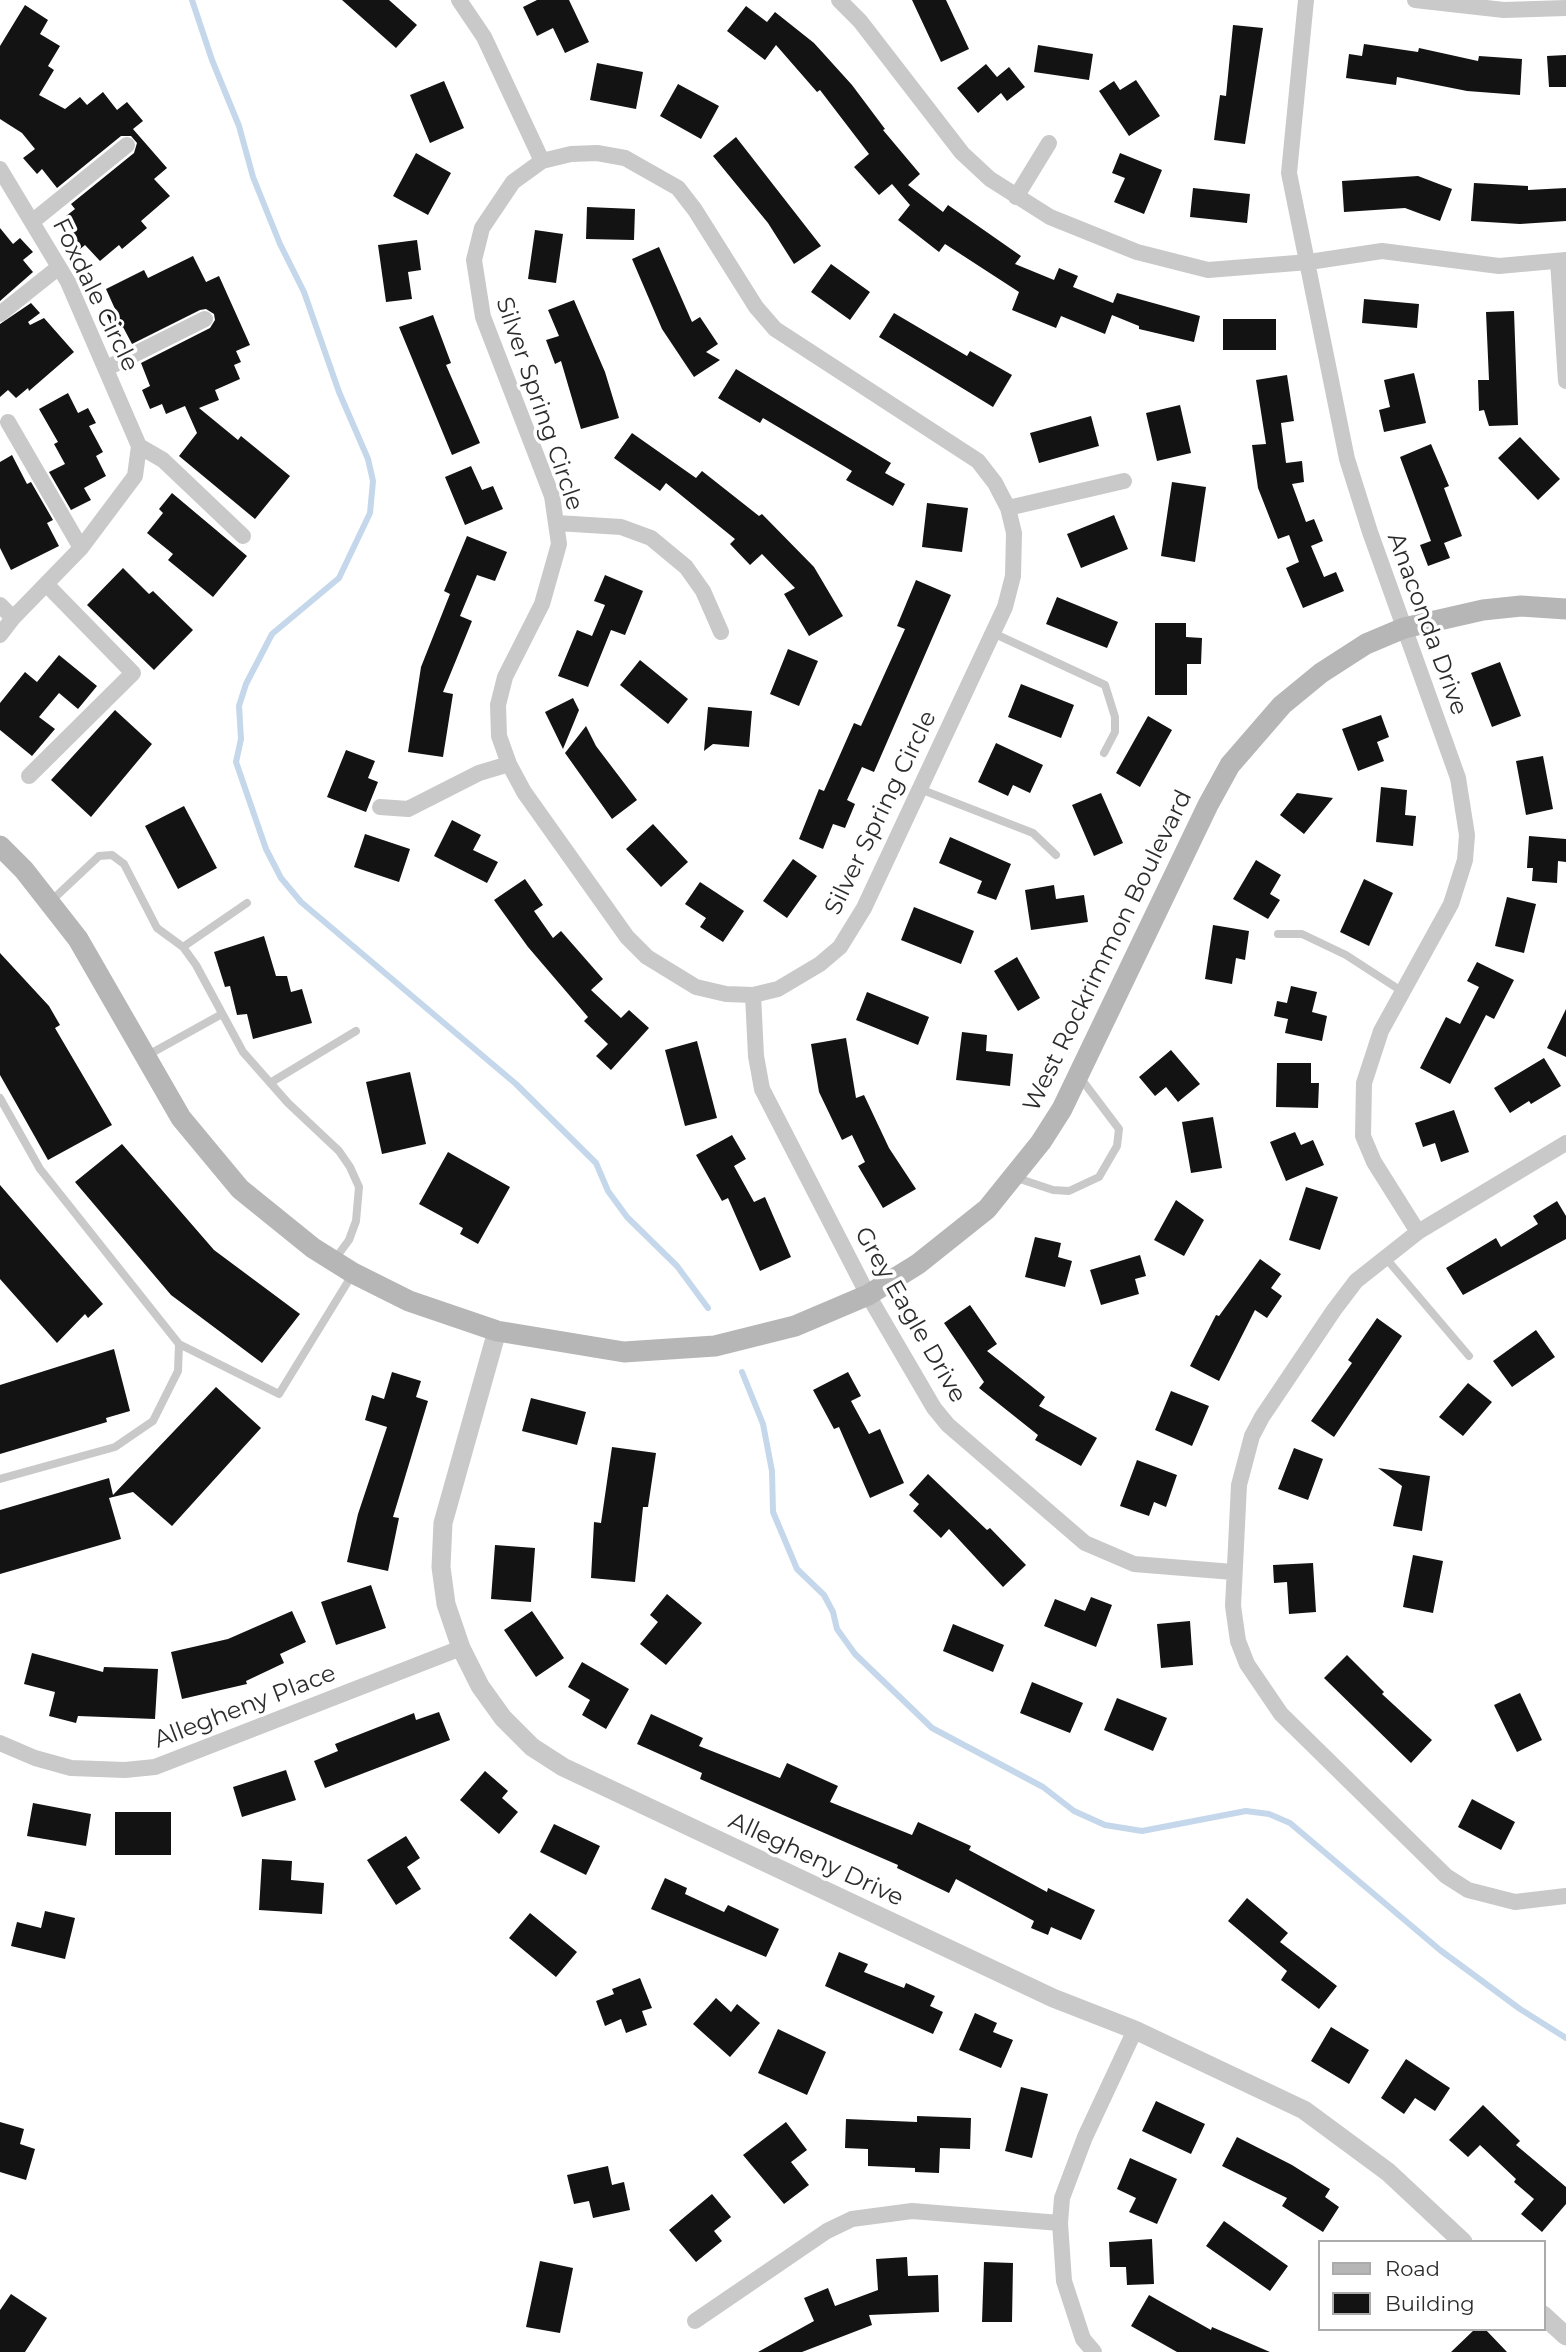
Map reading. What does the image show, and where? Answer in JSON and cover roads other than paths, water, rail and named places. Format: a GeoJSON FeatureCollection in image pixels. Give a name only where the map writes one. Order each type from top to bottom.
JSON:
{"type":"FeatureCollection","features":[{"type":"Feature","properties":{"kind":"main road","name":"West Rockrimmon Boulevard"},"geometry":{"type":"LineString","coordinates":[[0,846],[50,902],[78,939],[181,1118],[240,1189],[274,1218],[334,1261],[409,1301],[497,1331],[624,1352],[715,1346],[794,1326],[868,1295],[918,1265],[986,1209],[1048,1131],[1079,1076],[1208,805],[1230,765],[1282,705],[1321,673],[1366,644],[1404,628],[1483,610],[1521,606],[1566,608]]}},
{"type":"Feature","properties":{"kind":"street"},"geometry":{"type":"LineString","coordinates":[[459,0],[484,37],[542,161]]}},
{"type":"Feature","properties":{"kind":"street"},"geometry":{"type":"LineString","coordinates":[[839,0],[860,21],[962,153],[1016,197],[1071,226],[1178,265],[1220,270],[1310,262],[1382,251],[1499,266],[1562,261],[1566,381]]}},
{"type":"Feature","properties":{"kind":"street","name":"Anaconda Drive"},"geometry":{"type":"LineString","coordinates":[[1306,0],[1289,173],[1310,262],[1347,459],[1458,778],[1467,835],[1465,860],[1451,904],[1371,1057],[1362,1107],[1363,1136],[1374,1162],[1418,1231]]}},
{"type":"Feature","properties":{"kind":"street"},"geometry":{"type":"LineString","coordinates":[[1415,0],[1504,10],[1566,8]]}},
{"type":"Feature","properties":{"kind":"street"},"geometry":{"type":"LineString","coordinates":[[1016,197],[1049,143]]}},
{"type":"Feature","properties":{"kind":"street"},"geometry":{"type":"LineString","coordinates":[[33,221],[127,145]]}},
{"type":"Feature","properties":{"kind":"street","name":"Silver Spring Circle"},"geometry":{"type":"LineString","coordinates":[[597,153],[625,158],[678,188],[695,210],[756,307],[775,329],[978,461],[995,483],[1008,508],[1015,554],[1013,576],[1005,607],[864,908],[840,947],[800,978],[778,989],[753,995],[726,993],[696,986],[647,957],[627,937],[509,764],[499,736],[498,705],[505,677],[550,583],[559,544],[552,496],[484,317],[477,291],[474,260],[482,228],[495,204],[513,182],[542,161],[571,154],[597,153]]}},
{"type":"Feature","properties":{"kind":"street","name":"Foxdale Circle"},"geometry":{"type":"LineString","coordinates":[[0,169],[59,267],[107,368],[139,446]]}},
{"type":"Feature","properties":{"kind":"street"},"geometry":{"type":"LineString","coordinates":[[0,314],[59,267]]}},
{"type":"Feature","properties":{"kind":"street"},"geometry":{"type":"LineString","coordinates":[[107,368],[205,319]]}},
{"type":"Feature","properties":{"kind":"street"},"geometry":{"type":"LineString","coordinates":[[8,422],[81,548]]}},
{"type":"Feature","properties":{"kind":"street"},"geometry":{"type":"LineString","coordinates":[[0,635],[81,548],[135,476],[139,446],[163,460],[243,536]]}},
{"type":"Feature","properties":{"kind":"street"},"geometry":{"type":"LineString","coordinates":[[1008,508],[1124,481]]}},
{"type":"Feature","properties":{"kind":"street"},"geometry":{"type":"LineString","coordinates":[[557,523],[621,527],[652,538],[686,567],[703,591],[721,632]]}},
{"type":"Feature","properties":{"kind":"street"},"geometry":{"type":"LineString","coordinates":[[29,776],[133,673],[48,586]]}},
{"type":"Feature","properties":{"kind":"street"},"geometry":{"type":"LineString","coordinates":[[0,605],[13,618]]}},
{"type":"Feature","properties":{"kind":"street"},"geometry":{"type":"LineString","coordinates":[[380,807],[408,809],[479,773],[509,764]]}},
{"type":"Feature","properties":{"kind":"street","name":"Grey Eagle Drive"},"geometry":{"type":"LineString","coordinates":[[753,995],[756,1056],[762,1089],[868,1295],[934,1408],[948,1425],[1084,1543],[1134,1564],[1233,1572]]}},
{"type":"Feature","properties":{"kind":"street"},"geometry":{"type":"LineString","coordinates":[[1566,1143],[1418,1231],[1356,1281],[1262,1417],[1252,1436],[1239,1485],[1233,1572],[1238,1641],[1262,1689],[1281,1714],[1446,1876],[1468,1890],[1515,1902],[1566,1896]]}},
{"type":"Feature","properties":{"kind":"street","name":"Allegheny Drive"},"geometry":{"type":"LineString","coordinates":[[497,1331],[443,1523],[441,1567],[446,1604],[461,1648],[480,1686],[503,1718],[532,1747],[563,1767],[1053,1998],[1135,2030],[1304,2110],[1388,2172],[1462,2240]]}},
{"type":"Feature","properties":{"kind":"street","name":"Allegheny Place"},"geometry":{"type":"LineString","coordinates":[[0,1743],[34,1758],[71,1768],[106,1770],[155,1767],[461,1648]]}},
{"type":"Feature","properties":{"kind":"street"},"geometry":{"type":"LineString","coordinates":[[1094,2352],[1083,2339],[1063,2281],[1060,2223],[1062,2198],[1070,2171],[1135,2030]]}},
{"type":"Feature","properties":{"kind":"street"},"geometry":{"type":"LineString","coordinates":[[695,2321],[827,2231],[852,2219],[912,2211],[1060,2223]]}},
{"type":"Feature","properties":{"kind":"street"},"geometry":{"type":"LineString","coordinates":[[1545,2317],[1566,2336]]}},
{"type":"Feature","properties":{"kind":"lane"},"geometry":{"type":"LineString","coordinates":[[993,634],[1105,685],[1115,717],[1115,732],[1104,752]]}},
{"type":"Feature","properties":{"kind":"lane"},"geometry":{"type":"LineString","coordinates":[[920,789],[1033,834],[1056,855]]}},
{"type":"Feature","properties":{"kind":"lane"},"geometry":{"type":"LineString","coordinates":[[50,902],[99,856],[112,855],[124,864],[157,928],[183,947],[243,1052],[270,1083],[339,1151],[359,1186],[356,1221],[349,1240],[334,1261]]}},
{"type":"Feature","properties":{"kind":"lane"},"geometry":{"type":"LineString","coordinates":[[183,947],[247,903]]}},
{"type":"Feature","properties":{"kind":"lane"},"geometry":{"type":"LineString","coordinates":[[1278,934],[1302,934],[1346,955],[1403,992]]}},
{"type":"Feature","properties":{"kind":"lane"},"geometry":{"type":"LineString","coordinates":[[144,1057],[222,1014]]}},
{"type":"Feature","properties":{"kind":"lane"},"geometry":{"type":"LineString","coordinates":[[270,1083],[356,1031]]}},
{"type":"Feature","properties":{"kind":"lane"},"geometry":{"type":"LineString","coordinates":[[1014,1177],[1053,1190],[1069,1191],[1099,1177],[1117,1146],[1119,1129],[1079,1076]]}},
{"type":"Feature","properties":{"kind":"lane"},"geometry":{"type":"LineString","coordinates":[[0,1098],[40,1169],[179,1344],[279,1394],[353,1273]]}},
{"type":"Feature","properties":{"kind":"lane"},"geometry":{"type":"LineString","coordinates":[[1384,1256],[1469,1356]]}},
{"type":"Feature","properties":{"kind":"lane"},"geometry":{"type":"LineString","coordinates":[[0,1479],[115,1447],[153,1421],[178,1371],[179,1344]]}},
{"type":"Feature","properties":{"kind":"waterway"},"geometry":{"type":"LineString","coordinates":[[192,0],[212,60],[239,126],[253,177],[280,244],[304,292],[339,392],[368,459],[373,481],[370,513],[339,578],[272,634],[246,684],[239,706],[241,739],[236,762],[266,849],[281,878],[301,902],[516,1084],[596,1163],[608,1191],[627,1217],[677,1266],[708,1308]]}},
{"type":"Feature","properties":{"kind":"waterway"},"geometry":{"type":"LineString","coordinates":[[742,1372],[763,1424],[772,1471],[773,1512],[797,1569],[824,1595],[833,1612],[837,1629],[855,1654],[932,1728],[1043,1787],[1074,1811],[1105,1825],[1142,1831],[1246,1811],[1269,1814],[1290,1823],[1440,1950],[1520,2009],[1566,2038]]}}]}
